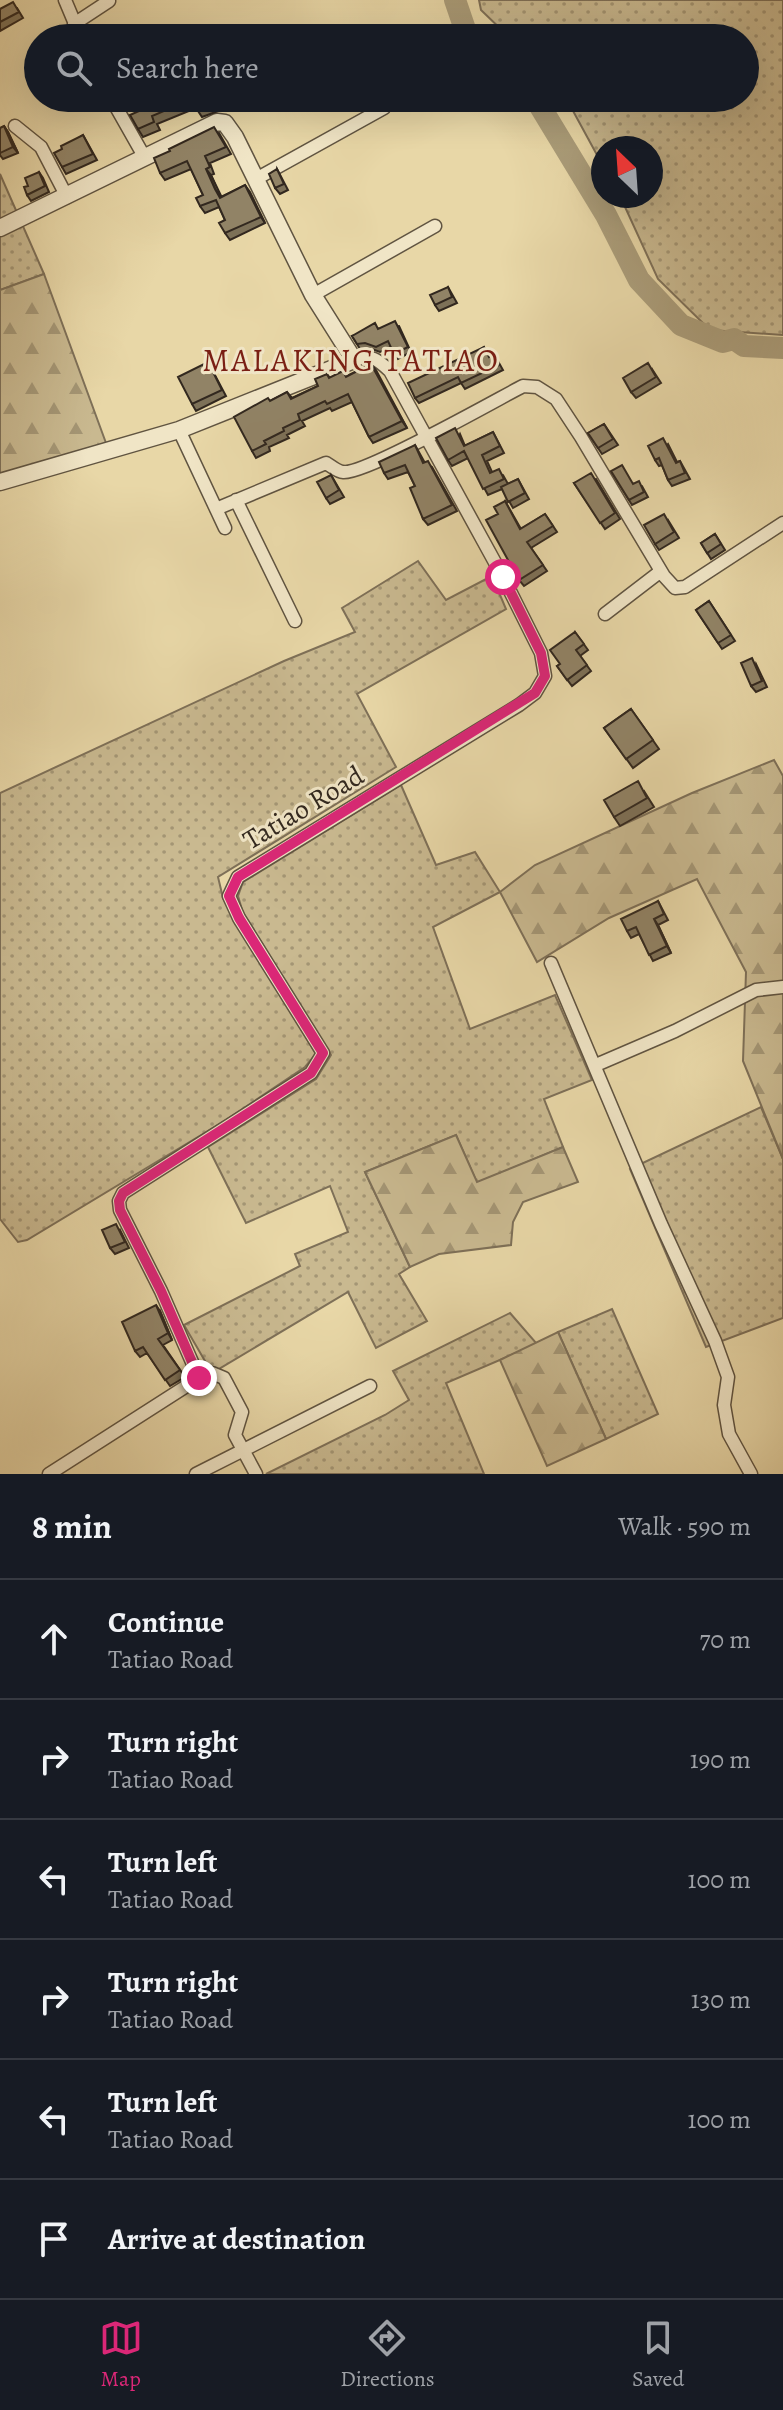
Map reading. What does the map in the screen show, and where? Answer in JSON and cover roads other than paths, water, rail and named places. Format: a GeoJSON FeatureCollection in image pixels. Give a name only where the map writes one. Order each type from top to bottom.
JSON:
{"type":"FeatureCollection","features":[{"type":"Feature","properties":{"kind":"street"},"geometry":{"type":"LineString","coordinates":[[65,0],[74,24],[109,1]]}},
{"type":"Feature","properties":{"kind":"street"},"geometry":{"type":"LineString","coordinates":[[119,112],[145,158]]}},
{"type":"Feature","properties":{"kind":"street"},"geometry":{"type":"LineString","coordinates":[[256,179],[377,112]]}},
{"type":"Feature","properties":{"kind":"street"},"geometry":{"type":"LineString","coordinates":[[0,228],[217,122],[225,123],[313,295],[354,360],[179,430],[0,482]]}},
{"type":"Feature","properties":{"kind":"street"},"geometry":{"type":"LineString","coordinates":[[15,126],[41,147],[67,197]]}},
{"type":"Feature","properties":{"kind":"street"},"geometry":{"type":"LineString","coordinates":[[313,295],[435,226]]}},
{"type":"Feature","properties":{"kind":"street","name":"Tatiao Road"},"geometry":{"type":"LineString","coordinates":[[199,1378],[161,1291],[120,1210],[119,1201],[123,1193],[311,1073],[323,1053],[239,918],[229,896],[238,877],[519,705],[535,693],[545,676],[541,653],[390,371],[376,358],[354,360]]}},
{"type":"Feature","properties":{"kind":"street"},"geometry":{"type":"LineString","coordinates":[[216,509],[326,463],[343,472],[358,469],[428,437],[523,386],[537,387],[556,399],[661,571],[675,588],[685,587],[783,523]]}},
{"type":"Feature","properties":{"kind":"street"},"geometry":{"type":"LineString","coordinates":[[179,430],[225,528]]}},
{"type":"Feature","properties":{"kind":"street"},"geometry":{"type":"LineString","coordinates":[[236,500],[295,621]]}},
{"type":"Feature","properties":{"kind":"street"},"geometry":{"type":"LineString","coordinates":[[605,614],[661,571]]}},
{"type":"Feature","properties":{"kind":"street"},"geometry":{"type":"LineString","coordinates":[[551,963],[661,1224],[715,1341],[728,1377],[724,1405],[729,1434],[751,1474]]}},
{"type":"Feature","properties":{"kind":"street"},"geometry":{"type":"LineString","coordinates":[[596,1065],[675,1031],[756,990],[783,987]]}},
{"type":"Feature","properties":{"kind":"street"},"geometry":{"type":"LineString","coordinates":[[49,1474],[199,1378],[212,1373],[224,1378],[242,1412],[235,1431],[256,1474]]}},
{"type":"Feature","properties":{"kind":"street"},"geometry":{"type":"LineString","coordinates":[[196,1474],[370,1386]]}},
{"type":"Feature","properties":{"kind":"waterway"},"geometry":{"type":"LineString","coordinates":[[455,0],[463,24]]}},
{"type":"Feature","properties":{"kind":"waterway"},"geometry":{"type":"LineString","coordinates":[[543,112],[606,215],[639,280],[681,325],[723,342],[734,339],[744,346],[783,348]]}},
{"type":"Feature","properties":{"kind":"district","name":"MALAKING TATIAO"},"geometry":{"type":"Point","coordinates":[351,360]}}]}
